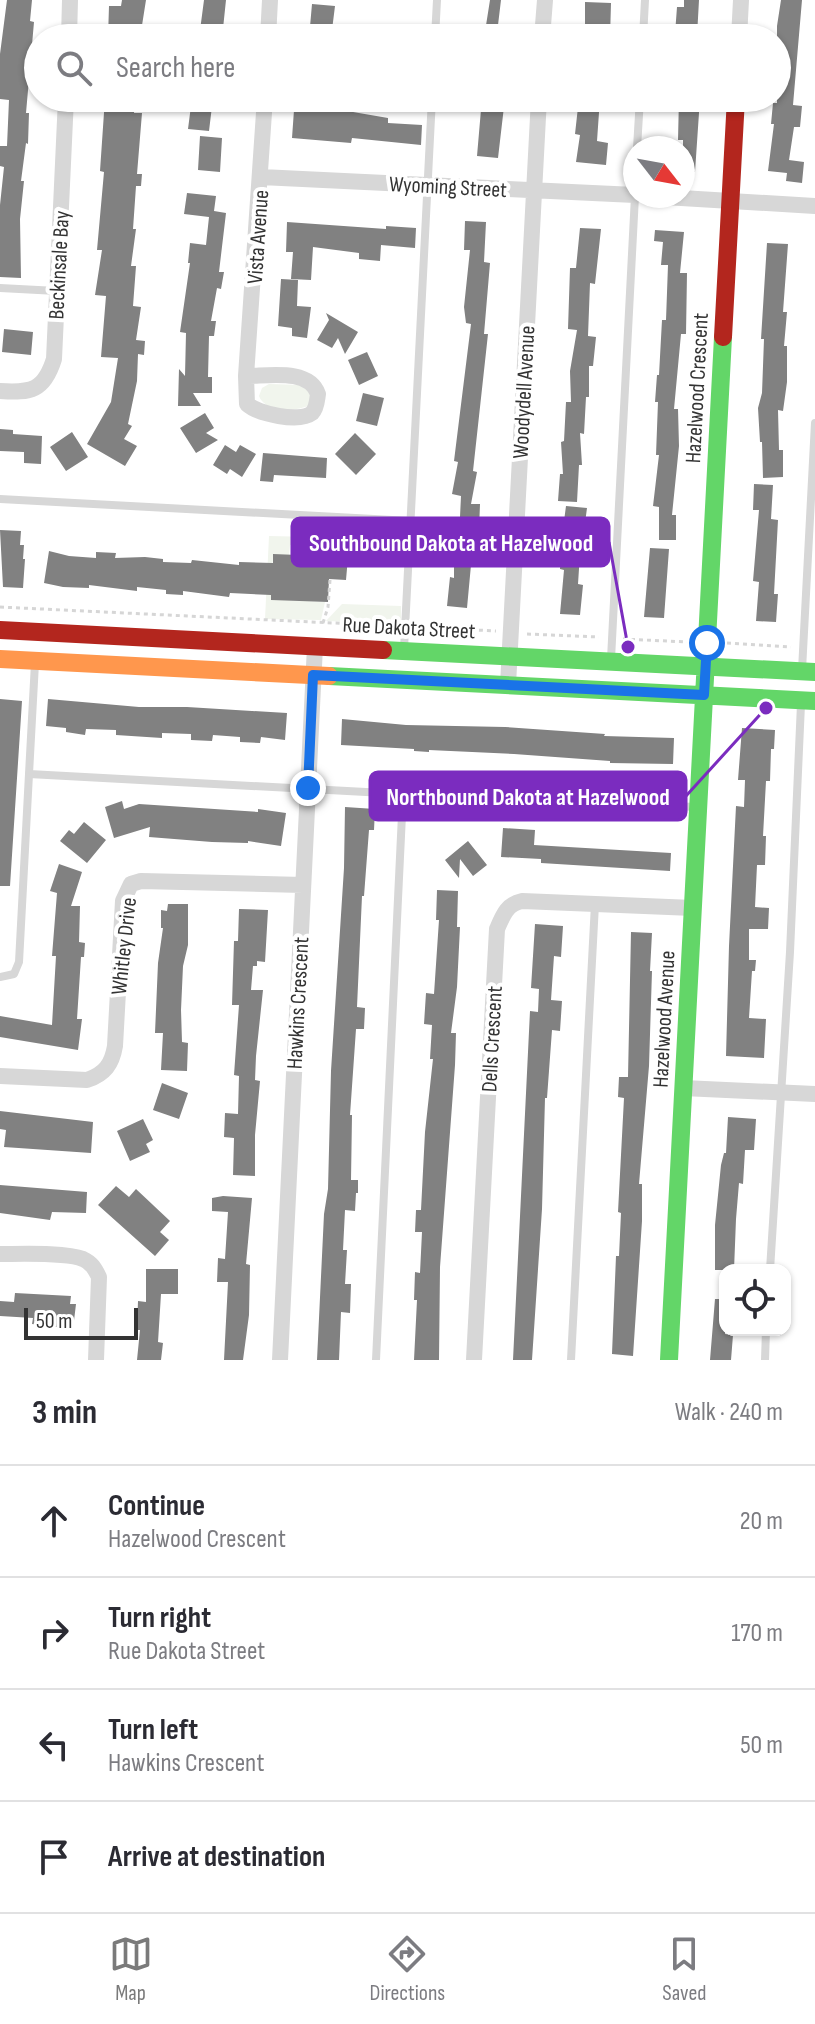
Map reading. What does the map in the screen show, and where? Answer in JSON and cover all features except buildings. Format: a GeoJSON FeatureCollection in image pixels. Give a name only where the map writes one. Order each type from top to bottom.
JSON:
{"type":"FeatureCollection","features":[{"type":"Feature","properties":{"kind":"main road","name":"Hazelwood Crescent"},"geometry":{"type":"LineString","coordinates":[[705,681],[735,112]]}},
{"type":"Feature","properties":{"kind":"main road","name":"Rue Dakota Street"},"geometry":{"type":"LineString","coordinates":[[0,630],[611,660],[808,700]]}},
{"type":"Feature","properties":{"kind":"main road","name":"Rue Dakota Street"},"geometry":{"type":"LineString","coordinates":[[0,659],[508,685],[705,681],[809,671]]}},
{"type":"Feature","properties":{"kind":"main road","name":"Hazelwood Avenue"},"geometry":{"type":"LineString","coordinates":[[669,1360],[705,681]]}},
{"type":"Feature","properties":{"kind":"street"},"geometry":{"type":"LineString","coordinates":[[69,24],[70,0]]}},
{"type":"Feature","properties":{"kind":"street"},"geometry":{"type":"LineString","coordinates":[[269,24],[270,0]]}},
{"type":"Feature","properties":{"kind":"street"},"geometry":{"type":"LineString","coordinates":[[543,24],[545,0]]}},
{"type":"Feature","properties":{"kind":"street"},"geometry":{"type":"LineString","coordinates":[[740,24],[741,0]]}},
{"type":"Feature","properties":{"kind":"street","name":"Beckinsale Bay"},"geometry":{"type":"LineString","coordinates":[[0,391],[24,393],[38,387],[50,371],[54,359],[65,112]]}},
{"type":"Feature","properties":{"kind":"street","name":"Vista Avenue"},"geometry":{"type":"LineString","coordinates":[[246,376],[264,112]]}},
{"type":"Feature","properties":{"kind":"street","name":"Woodydell Avenue"},"geometry":{"type":"LineString","coordinates":[[508,685],[538,112]]}},
{"type":"Feature","properties":{"kind":"street","name":"Wyoming Street"},"geometry":{"type":"LineString","coordinates":[[261,177],[623,195]]}},
{"type":"Feature","properties":{"kind":"street"},"geometry":{"type":"LineString","coordinates":[[695,199],[815,206]]}},
{"type":"Feature","properties":{"kind":"street","name":"Hawkins Crescent"},"geometry":{"type":"LineString","coordinates":[[280,1360],[315,646]]}},
{"type":"Feature","properties":{"kind":"street","name":"Whitley Drive"},"geometry":{"type":"LineString","coordinates":[[0,1076],[87,1080],[99,1076],[107,1068],[115,1046],[123,901],[131,884],[141,881],[303,885]]}},
{"type":"Feature","properties":{"kind":"street","name":"Dells Crescent"},"geometry":{"type":"LineString","coordinates":[[474,1360],[497,929],[508,907],[515,902],[693,908]]}},
{"type":"Feature","properties":{"kind":"street"},"geometry":{"type":"LineString","coordinates":[[683,1088],[815,1094]]}},
{"type":"Feature","properties":{"kind":"street"},"geometry":{"type":"LineString","coordinates":[[0,1254],[70,1256],[94,1267],[99,1277],[96,1360]]}},
{"type":"Feature","properties":{"kind":"lane"},"geometry":{"type":"LineString","coordinates":[[436,24],[437,0]]}},
{"type":"Feature","properties":{"kind":"lane"},"geometry":{"type":"LineString","coordinates":[[644,24],[645,0]]}},
{"type":"Feature","properties":{"kind":"lane"},"geometry":{"type":"LineString","coordinates":[[404,650],[431,112]]}},
{"type":"Feature","properties":{"kind":"lane"},"geometry":{"type":"LineString","coordinates":[[638,136],[639,112]]}},
{"type":"Feature","properties":{"kind":"lane"},"geometry":{"type":"LineString","coordinates":[[611,660],[634,208]]}},
{"type":"Feature","properties":{"kind":"lane"},"geometry":{"type":"LineString","coordinates":[[0,288],[57,291]]}},
{"type":"Feature","properties":{"kind":"lane"},"geometry":{"type":"LineString","coordinates":[[809,671],[815,423]]}},
{"type":"Feature","properties":{"kind":"lane"},"geometry":{"type":"LineString","coordinates":[[0,499],[411,521]]}},
{"type":"Feature","properties":{"kind":"lane"},"geometry":{"type":"LineString","coordinates":[[0,977],[14,974],[19,962],[35,661]]}},
{"type":"Feature","properties":{"kind":"lane"},"geometry":{"type":"LineString","coordinates":[[770,1264],[808,700]]}},
{"type":"Feature","properties":{"kind":"lane"},"geometry":{"type":"LineString","coordinates":[[29,774],[698,807]]}},
{"type":"Feature","properties":{"kind":"lane"},"geometry":{"type":"LineString","coordinates":[[376,1360],[403,794]]}},
{"type":"Feature","properties":{"kind":"lane"},"geometry":{"type":"LineString","coordinates":[[571,1360],[595,904]]}},
{"type":"Feature","properties":{"kind":"lane"},"geometry":{"type":"LineString","coordinates":[[765,1360],[766,1336]]}},
{"type":"Feature","properties":{"kind":"path"},"geometry":{"type":"LineString","coordinates":[[323,623],[330,580]]}},
{"type":"Feature","properties":{"kind":"shaded area"},"geometry":{"type":"Polygon","coordinates":[[[269,384],[303,385],[310,389],[310,405],[289,410],[268,406],[259,396],[262,388],[269,384]]]}},
{"type":"Feature","properties":{"kind":"shaded area"},"geometry":{"type":"Polygon","coordinates":[[[269,536],[313,537],[312,546],[290,545],[289,555],[273,555],[271,599],[325,602],[321,620],[265,619],[269,536]]]}},
{"type":"Feature","properties":{"kind":"shaded area"},"geometry":{"type":"Polygon","coordinates":[[[342,604],[401,606],[401,624],[326,621],[342,604]]]}},
{"type":"Feature","properties":{"kind":"traffic: fast"},"geometry":{"type":"LineString","coordinates":[[669,1360],[723,337]]}},
{"type":"Feature","properties":{"kind":"traffic: fast"},"geometry":{"type":"LineString","coordinates":[[383,650],[815,672]]}},
{"type":"Feature","properties":{"kind":"traffic: fast"},"geometry":{"type":"LineString","coordinates":[[329,676],[815,701]]}},
{"type":"Feature","properties":{"kind":"traffic: slow"},"geometry":{"type":"LineString","coordinates":[[0,659],[329,676]]}},
{"type":"Feature","properties":{"kind":"traffic: jam"},"geometry":{"type":"LineString","coordinates":[[723,337],[735,112]]}},
{"type":"Feature","properties":{"kind":"traffic: jam"},"geometry":{"type":"LineString","coordinates":[[0,630],[383,650]]}},
{"type":"Feature","properties":{"kind":"place","name":"Southbound Dakota at Hazelwood"},"geometry":{"type":"Point","coordinates":[628,647]}},
{"type":"Feature","properties":{"kind":"place","name":"Northbound Dakota at Hazelwood"},"geometry":{"type":"Point","coordinates":[766,708]}},
{"type":"Feature","properties":{"kind":"route"},"geometry":{"type":"LineString","coordinates":[[308,788],[313,675],[704,695],[707,643]]}}]}
